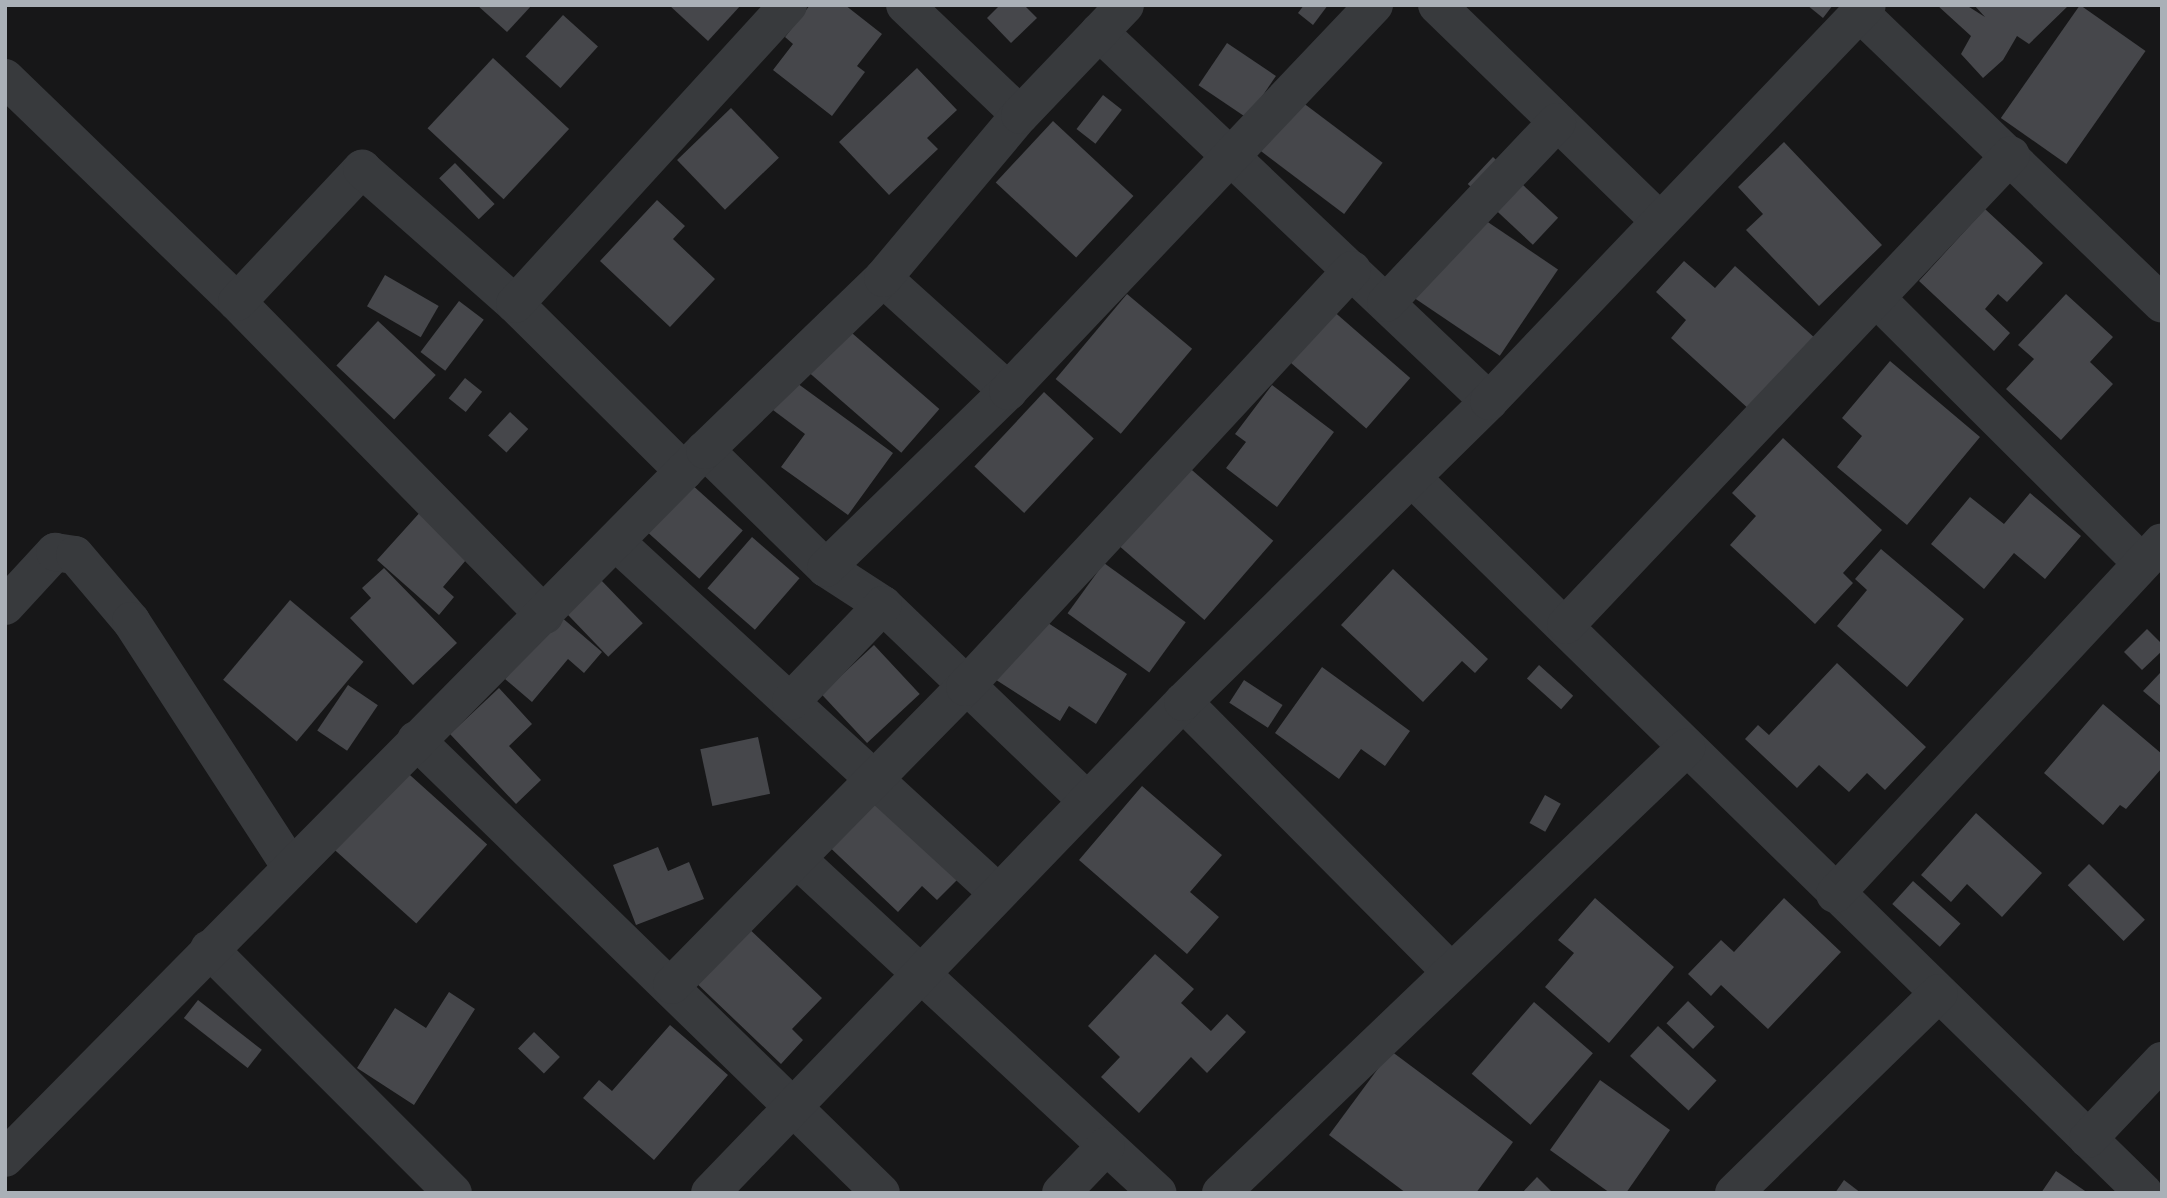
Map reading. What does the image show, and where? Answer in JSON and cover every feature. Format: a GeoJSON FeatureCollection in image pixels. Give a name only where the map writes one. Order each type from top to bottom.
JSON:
{"type":"FeatureCollection","features":[{"type":"Feature","properties":{"kind":"street"},"geometry":{"type":"LineString","coordinates":[[515,304],[788,5]]}},
{"type":"Feature","properties":{"kind":"street"},"geometry":{"type":"LineString","coordinates":[[905,5],[1020,115]]}},
{"type":"Feature","properties":{"kind":"street"},"geometry":{"type":"LineString","coordinates":[[5,1158],[416,740],[617,544],[695,461],[883,278],[1020,115],[1125,5]]}},
{"type":"Feature","properties":{"kind":"street"},"geometry":{"type":"LineString","coordinates":[[826,568],[1008,391],[1374,5]]}},
{"type":"Feature","properties":{"kind":"street"},"geometry":{"type":"LineString","coordinates":[[1437,5],[1659,220]]}},
{"type":"Feature","properties":{"kind":"street"},"geometry":{"type":"LineString","coordinates":[[710,1193],[918,972],[1183,702],[1489,401],[1659,220],[1864,9],[2162,304]]}},
{"type":"Feature","properties":{"kind":"street"},"geometry":{"type":"LineString","coordinates":[[1099,32],[1489,401]]}},
{"type":"Feature","properties":{"kind":"street"},"geometry":{"type":"LineString","coordinates":[[5,78],[237,302],[545,615]]}},
{"type":"Feature","properties":{"kind":"street"},"geometry":{"type":"LineString","coordinates":[[1387,303],[1557,122]]}},
{"type":"Feature","properties":{"kind":"street"},"geometry":{"type":"LineString","coordinates":[[1566,625],[2011,155]]}},
{"type":"Feature","properties":{"kind":"street"},"geometry":{"type":"LineString","coordinates":[[237,302],[362,169],[695,461],[826,568],[883,605],[965,687],[1086,800]]}},
{"type":"Feature","properties":{"kind":"street"},"geometry":{"type":"LineString","coordinates":[[672,985],[798,860],[965,687],[1352,270]]}},
{"type":"Feature","properties":{"kind":"street"},"geometry":{"type":"LineString","coordinates":[[883,278],[1008,391]]}},
{"type":"Feature","properties":{"kind":"street"},"geometry":{"type":"LineString","coordinates":[[1835,894],[2152,552],[1877,299]]}},
{"type":"Feature","properties":{"kind":"street"},"geometry":{"type":"LineString","coordinates":[[1412,478],[1566,625],[1686,748],[2144,1193]]}},
{"type":"Feature","properties":{"kind":"street"},"geometry":{"type":"LineString","coordinates":[[617,544],[997,892]]}},
{"type":"Feature","properties":{"kind":"street"},"geometry":{"type":"LineString","coordinates":[[5,606],[55,552],[75,555],[131,621],[291,867]]}},
{"type":"Feature","properties":{"kind":"street"},"geometry":{"type":"LineString","coordinates":[[791,701],[883,605]]}},
{"type":"Feature","properties":{"kind":"street"},"geometry":{"type":"LineString","coordinates":[[1183,702],[1449,970]]}},
{"type":"Feature","properties":{"kind":"street"},"geometry":{"type":"LineString","coordinates":[[416,740],[672,985],[881,1193]]}},
{"type":"Feature","properties":{"kind":"street"},"geometry":{"type":"LineString","coordinates":[[1221,1193],[1449,970],[1686,748]]}},
{"type":"Feature","properties":{"kind":"street"},"geometry":{"type":"LineString","coordinates":[[798,860],[1158,1193]]}},
{"type":"Feature","properties":{"kind":"street"},"geometry":{"type":"LineString","coordinates":[[209,949],[453,1193]]}},
{"type":"Feature","properties":{"kind":"street"},"geometry":{"type":"LineString","coordinates":[[1734,1193],[1939,993]]}},
{"type":"Feature","properties":{"kind":"street"},"geometry":{"type":"LineString","coordinates":[[2088,1139],[2162,1060]]}},
{"type":"Feature","properties":{"kind":"street"},"geometry":{"type":"LineString","coordinates":[[1061,1193],[1106,1146]]}},
{"type":"Feature","properties":{"kind":"building"},"geometry":{"type":"Polygon","coordinates":[[[477,5],[532,5],[507,32],[477,5]]]}},
{"type":"Feature","properties":{"kind":"building"},"geometry":{"type":"Polygon","coordinates":[[[669,5],[741,5],[708,41],[669,5]]]}},
{"type":"Feature","properties":{"kind":"building"},"geometry":{"type":"Polygon","coordinates":[[[810,5],[845,5],[882,34],[857,66],[865,72],[832,116],[773,70],[793,44],[785,37],[810,5]]]}},
{"type":"Feature","properties":{"kind":"building"},"geometry":{"type":"Polygon","coordinates":[[[1000,5],[1024,5],[1037,18],[1011,43],[987,18],[1000,5]]]}},
{"type":"Feature","properties":{"kind":"building"},"geometry":{"type":"Polygon","coordinates":[[[1304,5],[1328,5],[1313,25],[1298,13],[1304,5]]]}},
{"type":"Feature","properties":{"kind":"building"},"geometry":{"type":"Polygon","coordinates":[[[1807,5],[1833,5],[1823,18],[1807,5]]]}},
{"type":"Feature","properties":{"kind":"building"},"geometry":{"type":"Polygon","coordinates":[[[1937,5],[1966,5],[1985,17],[1974,5],[2069,5],[2029,44],[2017,36],[2003,60],[1983,78],[1961,54],[1971,36],[1937,5]]]}},
{"type":"Feature","properties":{"kind":"building"},"geometry":{"type":"Polygon","coordinates":[[[2080,5],[2146,51],[2066,164],[2001,118],[2080,5]]]}},
{"type":"Feature","properties":{"kind":"building"},"geometry":{"type":"Polygon","coordinates":[[[563,15],[598,46],[560,88],[526,57],[563,15]]]}},
{"type":"Feature","properties":{"kind":"building"},"geometry":{"type":"Polygon","coordinates":[[[1227,43],[1276,76],[1247,118],[1198,85],[1227,43]]]}},
{"type":"Feature","properties":{"kind":"building"},"geometry":{"type":"Polygon","coordinates":[[[493,58],[569,129],[504,199],[428,128],[493,58]]]}},
{"type":"Feature","properties":{"kind":"building"},"geometry":{"type":"Polygon","coordinates":[[[917,68],[957,110],[927,138],[938,149],[889,195],[839,142],[917,68]]]}},
{"type":"Feature","properties":{"kind":"building"},"geometry":{"type":"Polygon","coordinates":[[[1103,95],[1122,110],[1095,144],[1077,129],[1103,95]]]}},
{"type":"Feature","properties":{"kind":"building"},"geometry":{"type":"Polygon","coordinates":[[[1298,99],[1383,163],[1344,214],[1259,150],[1298,99]]]}},
{"type":"Feature","properties":{"kind":"building"},"geometry":{"type":"Polygon","coordinates":[[[731,108],[779,158],[725,210],[677,160],[731,108]]]}},
{"type":"Feature","properties":{"kind":"building"},"geometry":{"type":"Polygon","coordinates":[[[1053,121],[1133,196],[1076,257],[996,182],[1053,121]]]}},
{"type":"Feature","properties":{"kind":"building"},"geometry":{"type":"Polygon","coordinates":[[[1784,142],[1882,245],[1819,306],[1746,230],[1763,214],[1738,187],[1784,142]]]}},
{"type":"Feature","properties":{"kind":"building"},"geometry":{"type":"Polygon","coordinates":[[[1493,157],[1558,218],[1533,245],[1468,184],[1493,157]]]}},
{"type":"Feature","properties":{"kind":"building"},"geometry":{"type":"Polygon","coordinates":[[[455,163],[495,204],[479,219],[439,178],[455,163]]]}},
{"type":"Feature","properties":{"kind":"building"},"geometry":{"type":"Polygon","coordinates":[[[657,200],[685,226],[673,239],[715,279],[670,327],[600,261],[657,200]]]}},
{"type":"Feature","properties":{"kind":"building"},"geometry":{"type":"Polygon","coordinates":[[[1461,204],[1558,269],[1500,356],[1403,290],[1461,204]]]}},
{"type":"Feature","properties":{"kind":"building"},"geometry":{"type":"Polygon","coordinates":[[[1985,209],[2043,263],[2007,302],[1998,294],[1985,309],[2010,333],[1994,351],[1919,281],[1985,209]]]}},
{"type":"Feature","properties":{"kind":"building"},"geometry":{"type":"Polygon","coordinates":[[[1684,261],[1715,288],[1735,266],[1816,339],[1751,411],[1671,338],[1686,320],[1656,292],[1684,261]]]}},
{"type":"Feature","properties":{"kind":"building"},"geometry":{"type":"Polygon","coordinates":[[[385,275],[439,306],[421,337],[367,306],[385,275]]]}},
{"type":"Feature","properties":{"kind":"building"},"geometry":{"type":"Polygon","coordinates":[[[1127,294],[1192,349],[1121,434],[1056,379],[1127,294]]]}},
{"type":"Feature","properties":{"kind":"building"},"geometry":{"type":"Polygon","coordinates":[[[2066,294],[2113,337],[2090,362],[2113,384],[2061,440],[2006,389],[2034,359],[2018,345],[2066,294]]]}},
{"type":"Feature","properties":{"kind":"building"},"geometry":{"type":"Polygon","coordinates":[[[459,301],[484,320],[445,371],[420,352],[459,301]]]}},
{"type":"Feature","properties":{"kind":"building"},"geometry":{"type":"Polygon","coordinates":[[[1331,309],[1410,378],[1366,428],[1287,360],[1331,309]]]}},
{"type":"Feature","properties":{"kind":"building"},"geometry":{"type":"Polygon","coordinates":[[[378,321],[436,375],[394,419],[336,366],[378,321]]]}},
{"type":"Feature","properties":{"kind":"building"},"geometry":{"type":"Polygon","coordinates":[[[845,327],[939,409],[901,453],[807,371],[845,327]]]}},
{"type":"Feature","properties":{"kind":"building"},"geometry":{"type":"Polygon","coordinates":[[[1890,361],[1980,437],[1907,525],[1837,467],[1862,436],[1842,418],[1890,361]]]}},
{"type":"Feature","properties":{"kind":"building"},"geometry":{"type":"Polygon","coordinates":[[[465,378],[482,392],[466,412],[449,398],[465,378]]]}},
{"type":"Feature","properties":{"kind":"building"},"geometry":{"type":"Polygon","coordinates":[[[790,378],[893,453],[848,515],[781,467],[805,434],[769,407],[790,378]]]}},
{"type":"Feature","properties":{"kind":"building"},"geometry":{"type":"Polygon","coordinates":[[[1272,385],[1334,432],[1277,507],[1226,468],[1246,442],[1235,434],[1272,385]]]}},
{"type":"Feature","properties":{"kind":"building"},"geometry":{"type":"Polygon","coordinates":[[[1044,392],[1094,438],[1024,513],[974,467],[1044,392]]]}},
{"type":"Feature","properties":{"kind":"building"},"geometry":{"type":"Polygon","coordinates":[[[510,412],[528,429],[506,452],[488,435],[510,412]]]}},
{"type":"Feature","properties":{"kind":"building"},"geometry":{"type":"Polygon","coordinates":[[[1783,438],[1882,530],[1843,573],[1853,583],[1815,624],[1730,545],[1756,516],[1732,493],[1783,438]]]}},
{"type":"Feature","properties":{"kind":"building"},"geometry":{"type":"Polygon","coordinates":[[[1185,464],[1273,541],[1204,620],[1116,543],[1185,464]]]}},
{"type":"Feature","properties":{"kind":"building"},"geometry":{"type":"Polygon","coordinates":[[[690,483],[743,531],[699,579],[647,531],[690,483]]]}},
{"type":"Feature","properties":{"kind":"building"},"geometry":{"type":"Polygon","coordinates":[[[2030,493],[2081,536],[2045,579],[2014,553],[1984,589],[1931,544],[1970,497],[2004,524],[2030,493]]]}},
{"type":"Feature","properties":{"kind":"building"},"geometry":{"type":"Polygon","coordinates":[[[423,509],[472,553],[443,587],[454,597],[439,615],[377,560],[423,509]]]}},
{"type":"Feature","properties":{"kind":"building"},"geometry":{"type":"Polygon","coordinates":[[[752,537],[800,578],[755,630],[707,588],[752,537]]]}},
{"type":"Feature","properties":{"kind":"building"},"geometry":{"type":"Polygon","coordinates":[[[1881,549],[1964,619],[1907,687],[1837,626],[1867,590],[1855,579],[1881,549]]]}},
{"type":"Feature","properties":{"kind":"building"},"geometry":{"type":"Polygon","coordinates":[[[1104,563],[1186,622],[1149,673],[1068,613],[1104,563]]]}},
{"type":"Feature","properties":{"kind":"building"},"geometry":{"type":"Polygon","coordinates":[[[384,568],[457,643],[413,685],[350,618],[371,598],[362,588],[384,568]]]}},
{"type":"Feature","properties":{"kind":"building"},"geometry":{"type":"Polygon","coordinates":[[[1393,569],[1488,659],[1475,673],[1462,661],[1423,702],[1341,625],[1393,569]]]}},
{"type":"Feature","properties":{"kind":"building"},"geometry":{"type":"Polygon","coordinates":[[[599,578],[643,623],[608,657],[564,611],[599,578]]]}},
{"type":"Feature","properties":{"kind":"building"},"geometry":{"type":"Polygon","coordinates":[[[290,600],[364,662],[297,741],[223,680],[290,600]]]}},
{"type":"Feature","properties":{"kind":"building"},"geometry":{"type":"Polygon","coordinates":[[[1031,612],[1127,674],[1096,724],[1069,706],[1060,721],[990,676],[1031,612]]]}},
{"type":"Feature","properties":{"kind":"building"},"geometry":{"type":"Polygon","coordinates":[[[560,616],[602,652],[584,673],[568,659],[532,702],[505,679],[560,616]]]}},
{"type":"Feature","properties":{"kind":"building"},"geometry":{"type":"Polygon","coordinates":[[[2147,629],[2162,644],[2162,651],[2142,670],[2124,652],[2147,629]]]}},
{"type":"Feature","properties":{"kind":"building"},"geometry":{"type":"Polygon","coordinates":[[[874,645],[920,694],[867,743],[821,694],[874,645]]]}},
{"type":"Feature","properties":{"kind":"building"},"geometry":{"type":"Polygon","coordinates":[[[1837,663],[1926,747],[1885,790],[1867,773],[1849,792],[1819,765],[1797,788],[1745,739],[1758,725],[1769,735],[1837,663]]]}},
{"type":"Feature","properties":{"kind":"building"},"geometry":{"type":"Polygon","coordinates":[[[1539,665],[1573,696],[1561,709],[1527,678],[1539,665]]]}},
{"type":"Feature","properties":{"kind":"building"},"geometry":{"type":"Polygon","coordinates":[[[1322,667],[1410,731],[1385,766],[1361,749],[1339,779],[1275,733],[1322,667]]]}},
{"type":"Feature","properties":{"kind":"building"},"geometry":{"type":"Polygon","coordinates":[[[2162,674],[2162,707],[2143,691],[2162,674]]]}},
{"type":"Feature","properties":{"kind":"building"},"geometry":{"type":"Polygon","coordinates":[[[1244,680],[1283,705],[1268,728],[1229,703],[1244,680]]]}},
{"type":"Feature","properties":{"kind":"building"},"geometry":{"type":"Polygon","coordinates":[[[348,685],[378,705],[347,751],[317,731],[348,685]]]}},
{"type":"Feature","properties":{"kind":"building"},"geometry":{"type":"Polygon","coordinates":[[[499,688],[532,724],[509,746],[541,780],[516,804],[450,734],[499,688]]]}},
{"type":"Feature","properties":{"kind":"building"},"geometry":{"type":"Polygon","coordinates":[[[2103,704],[2162,754],[2162,768],[2126,809],[2120,805],[2103,825],[2044,773],[2103,704]]]}},
{"type":"Feature","properties":{"kind":"building"},"geometry":{"type":"Polygon","coordinates":[[[758,737],[770,794],[712,806],[700,749],[758,737]]]}},
{"type":"Feature","properties":{"kind":"building"},"geometry":{"type":"Polygon","coordinates":[[[401,767],[487,845],[416,923],[330,846],[401,767]]]}},
{"type":"Feature","properties":{"kind":"building"},"geometry":{"type":"Polygon","coordinates":[[[1142,786],[1222,855],[1190,892],[1219,917],[1187,954],[1079,860],[1142,786]]]}},
{"type":"Feature","properties":{"kind":"building"},"geometry":{"type":"Polygon","coordinates":[[[869,788],[961,876],[937,900],[922,886],[898,912],[821,839],[869,788]]]}},
{"type":"Feature","properties":{"kind":"building"},"geometry":{"type":"Polygon","coordinates":[[[1545,795],[1561,804],[1545,832],[1529,823],[1545,795]]]}},
{"type":"Feature","properties":{"kind":"building"},"geometry":{"type":"Polygon","coordinates":[[[1976,813],[2042,873],[2002,917],[1967,884],[1951,902],[1921,875],[1976,813]]]}},
{"type":"Feature","properties":{"kind":"building"},"geometry":{"type":"Polygon","coordinates":[[[658,847],[668,871],[689,862],[704,899],[636,925],[613,865],[658,847]]]}},
{"type":"Feature","properties":{"kind":"building"},"geometry":{"type":"Polygon","coordinates":[[[2089,864],[2145,920],[2124,941],[2068,885],[2089,864]]]}},
{"type":"Feature","properties":{"kind":"building"},"geometry":{"type":"Polygon","coordinates":[[[1913,881],[1961,924],[1940,947],[1892,904],[1913,881]]]}},
{"type":"Feature","properties":{"kind":"building"},"geometry":{"type":"Polygon","coordinates":[[[1595,898],[1674,967],[1609,1043],[1545,987],[1574,953],[1558,940],[1595,898]]]}},
{"type":"Feature","properties":{"kind":"building"},"geometry":{"type":"Polygon","coordinates":[[[1784,898],[1841,952],[1768,1029],[1721,985],[1711,996],[1688,974],[1721,940],[1734,952],[1784,898]]]}},
{"type":"Feature","properties":{"kind":"building"},"geometry":{"type":"Polygon","coordinates":[[[743,923],[822,998],[792,1029],[803,1040],[781,1064],[691,978],[743,923]]]}},
{"type":"Feature","properties":{"kind":"building"},"geometry":{"type":"Polygon","coordinates":[[[1155,954],[1194,989],[1181,1003],[1211,1031],[1227,1014],[1246,1032],[1207,1073],[1191,1057],[1139,1113],[1101,1077],[1120,1057],[1088,1026],[1155,954]]]}},
{"type":"Feature","properties":{"kind":"building"},"geometry":{"type":"Polygon","coordinates":[[[449,992],[475,1009],[414,1105],[357,1068],[395,1008],[426,1028],[449,992]]]}},
{"type":"Feature","properties":{"kind":"building"},"geometry":{"type":"Polygon","coordinates":[[[198,1000],[262,1050],[248,1068],[184,1018],[198,1000]]]}},
{"type":"Feature","properties":{"kind":"building"},"geometry":{"type":"Polygon","coordinates":[[[1688,1001],[1715,1027],[1693,1049],[1666,1023],[1688,1001]]]}},
{"type":"Feature","properties":{"kind":"building"},"geometry":{"type":"Polygon","coordinates":[[[1534,1002],[1593,1053],[1531,1125],[1472,1074],[1534,1002]]]}},
{"type":"Feature","properties":{"kind":"building"},"geometry":{"type":"Polygon","coordinates":[[[670,1025],[728,1075],[654,1160],[583,1098],[599,1080],[612,1091],[670,1025]]]}},
{"type":"Feature","properties":{"kind":"building"},"geometry":{"type":"Polygon","coordinates":[[[1658,1026],[1717,1081],[1689,1111],[1630,1056],[1658,1026]]]}},
{"type":"Feature","properties":{"kind":"building"},"geometry":{"type":"Polygon","coordinates":[[[534,1032],[560,1057],[544,1074],[518,1049],[534,1032]]]}},
{"type":"Feature","properties":{"kind":"building"},"geometry":{"type":"Polygon","coordinates":[[[1391,1051],[1513,1142],[1476,1193],[1406,1193],[1329,1135],[1391,1051]]]}},
{"type":"Feature","properties":{"kind":"building"},"geometry":{"type":"Polygon","coordinates":[[[1600,1080],[1670,1130],[1626,1193],[1610,1193],[1550,1150],[1600,1080]]]}},
{"type":"Feature","properties":{"kind":"building"},"geometry":{"type":"Polygon","coordinates":[[[2056,1171],[2088,1193],[2041,1193],[2056,1171]]]}},
{"type":"Feature","properties":{"kind":"building"},"geometry":{"type":"Polygon","coordinates":[[[1537,1177],[1553,1193],[1522,1193],[1537,1177]]]}},
{"type":"Feature","properties":{"kind":"building"},"geometry":{"type":"Polygon","coordinates":[[[1844,1180],[1861,1193],[1835,1193],[1844,1180]]]}}]}
